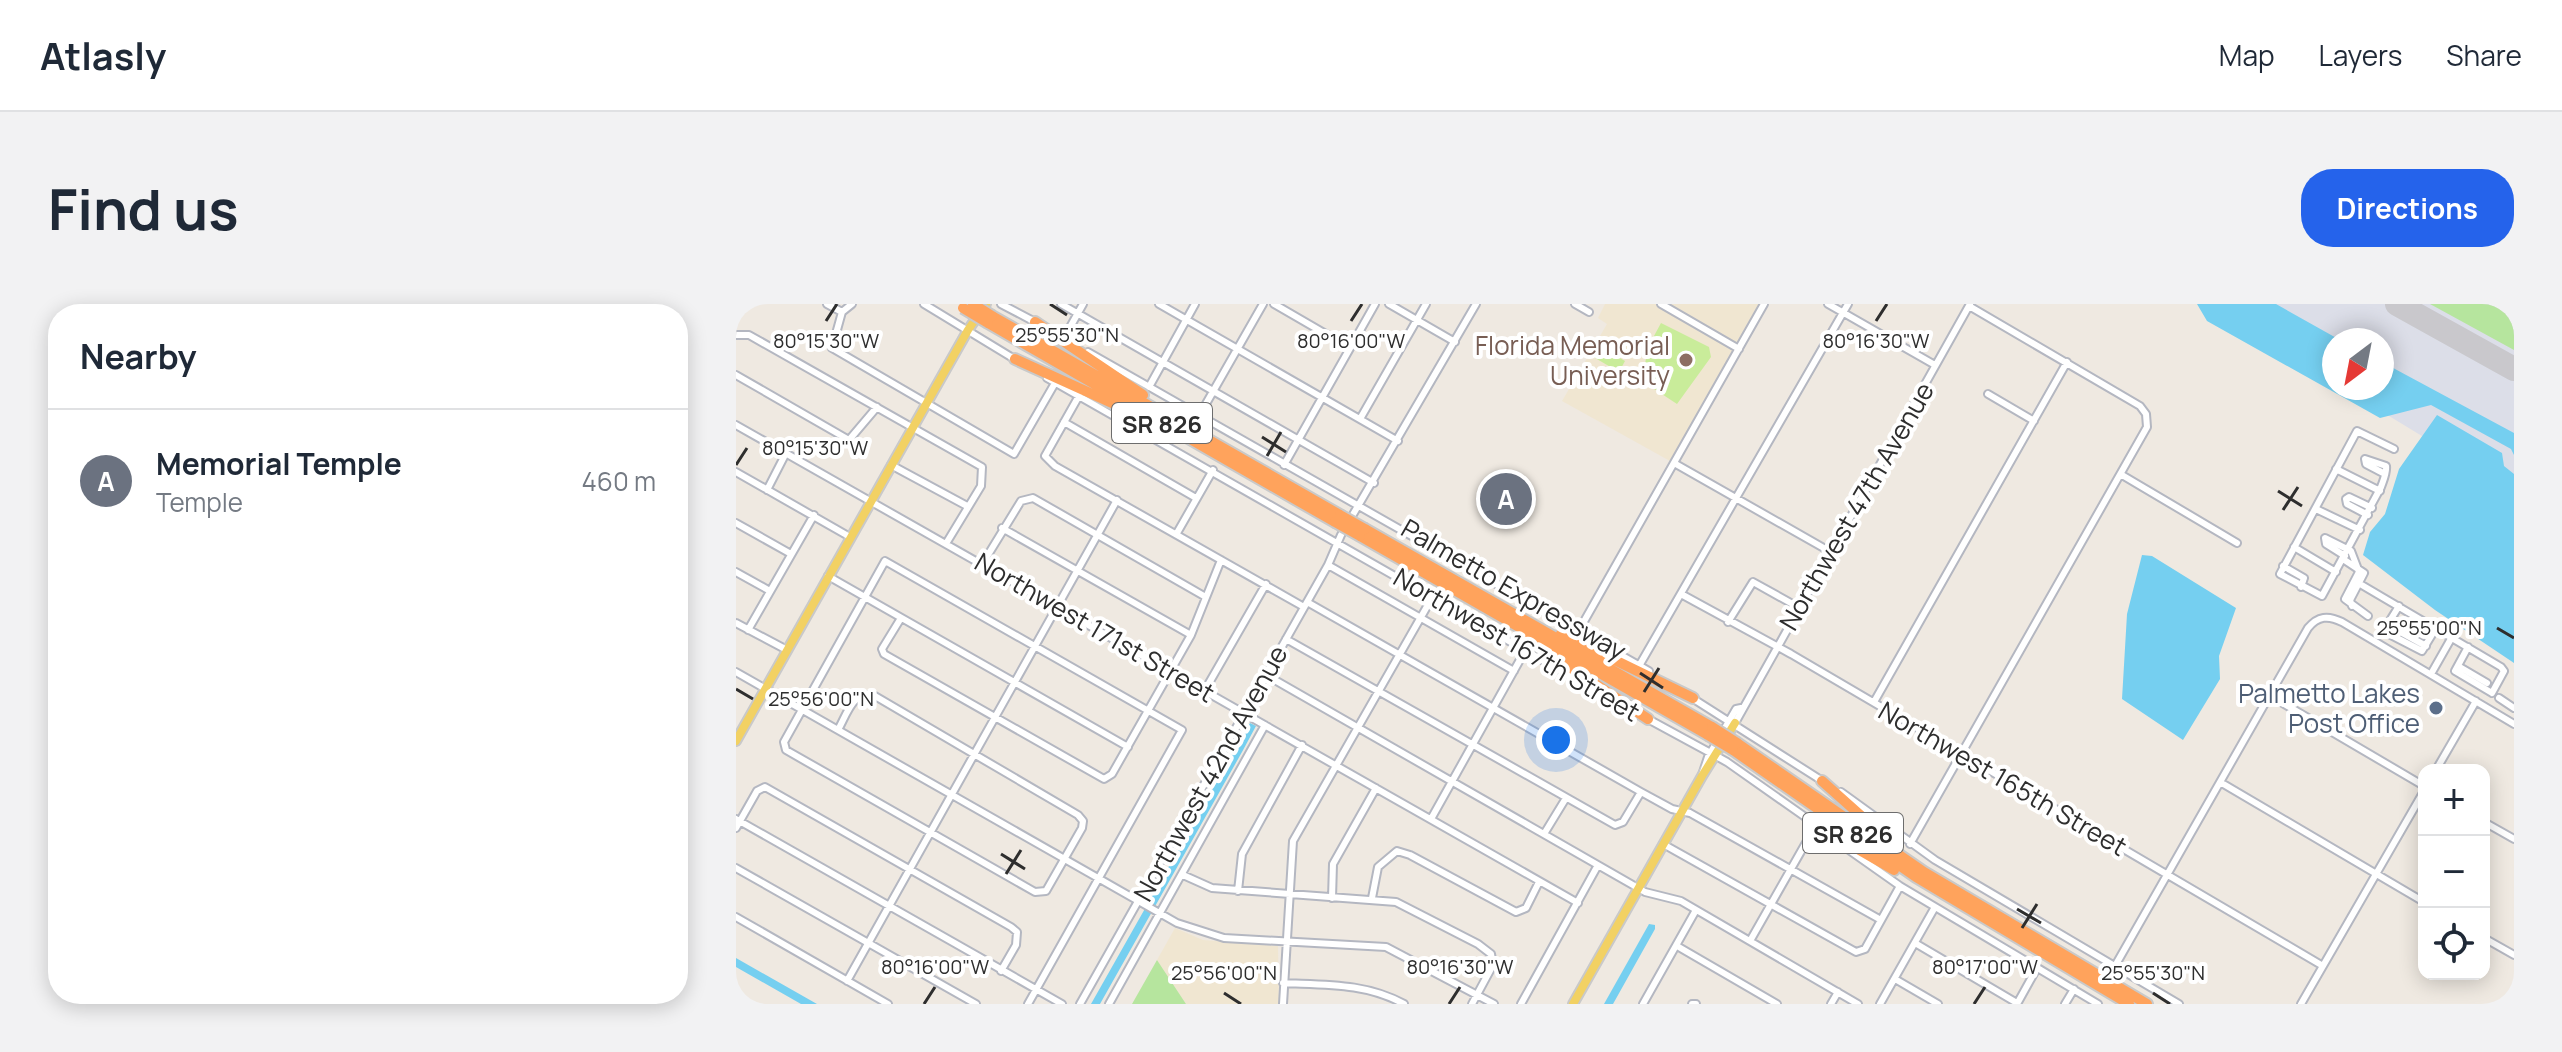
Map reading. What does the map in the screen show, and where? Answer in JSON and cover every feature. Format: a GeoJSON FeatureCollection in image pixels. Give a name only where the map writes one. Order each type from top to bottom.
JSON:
{"type":"FeatureCollection","features":[{"type":"Feature","properties":{"kind":"highway","name":"Palmetto Expressway"},"geometry":{"type":"LineString","coordinates":[[968,305],[1205,448],[1338,518]]}},
{"type":"Feature","properties":{"kind":"highway","name":"Palmetto Expressway"},"geometry":{"type":"LineString","coordinates":[[990,319],[1187,427],[1362,533],[1710,731],[1924,872],[2147,1004]]}},
{"type":"Feature","properties":{"kind":"highway"},"geometry":{"type":"LineString","coordinates":[[1035,322],[1187,427]]}},
{"type":"Feature","properties":{"kind":"highway"},"geometry":{"type":"LineString","coordinates":[[1015,359],[1205,448]]}},
{"type":"Feature","properties":{"kind":"highway"},"geometry":{"type":"LineString","coordinates":[[1482,600],[1693,698]]}},
{"type":"Feature","properties":{"kind":"highway"},"geometry":{"type":"LineString","coordinates":[[1482,600],[1648,719]]}},
{"type":"Feature","properties":{"kind":"highway","name":"Palmetto Expressway"},"geometry":{"type":"LineString","coordinates":[[1735,746],[1893,862],[2129,1004]]}},
{"type":"Feature","properties":{"kind":"highway"},"geometry":{"type":"LineString","coordinates":[[1822,781],[1924,872]]}},
{"type":"Feature","properties":{"kind":"highway"},"geometry":{"type":"LineString","coordinates":[[1816,825],[1951,904],[1975,913]]}},
{"type":"Feature","properties":{"kind":"main road"},"geometry":{"type":"LineString","coordinates":[[736,741],[740,723],[766,688],[870,501],[986,304]]}},
{"type":"Feature","properties":{"kind":"main road"},"geometry":{"type":"LineString","coordinates":[[968,305],[968,330]]}},
{"type":"Feature","properties":{"kind":"main road","name":"Northwest 47th Avenue"},"geometry":{"type":"LineString","coordinates":[[1573,1004],[1732,722]]}},
{"type":"Feature","properties":{"kind":"street"},"geometry":{"type":"LineString","coordinates":[[827,304],[842,312]]}},
{"type":"Feature","properties":{"kind":"street"},"geometry":{"type":"LineString","coordinates":[[852,304],[842,312],[832,348],[1014,454],[1055,383]]}},
{"type":"Feature","properties":{"kind":"street","name":"Northwest 167th Street"},"geometry":{"type":"LineString","coordinates":[[924,304],[1055,383],[1080,394],[1713,754],[1900,886],[2098,1004]]}},
{"type":"Feature","properties":{"kind":"street","name":"Northwest 167th Street"},"geometry":{"type":"LineString","coordinates":[[1001,304],[1639,666],[1732,722]]}},
{"type":"Feature","properties":{"kind":"street"},"geometry":{"type":"LineString","coordinates":[[1061,304],[1374,483]]}},
{"type":"Feature","properties":{"kind":"street"},"geometry":{"type":"LineString","coordinates":[[1064,338],[1083,304]]}},
{"type":"Feature","properties":{"kind":"street"},"geometry":{"type":"LineString","coordinates":[[1159,304],[1398,441]]}},
{"type":"Feature","properties":{"kind":"street"},"geometry":{"type":"LineString","coordinates":[[1149,387],[1195,304]]}},
{"type":"Feature","properties":{"kind":"street"},"geometry":{"type":"LineString","coordinates":[[1199,416],[1263,304]]}},
{"type":"Feature","properties":{"kind":"street"},"geometry":{"type":"LineString","coordinates":[[1274,304],[1350,348]]}},
{"type":"Feature","properties":{"kind":"street"},"geometry":{"type":"LineString","coordinates":[[1284,465],[1375,304]]}},
{"type":"Feature","properties":{"kind":"street"},"geometry":{"type":"LineString","coordinates":[[1389,304],[1455,342]]}},
{"type":"Feature","properties":{"kind":"street"},"geometry":{"type":"LineString","coordinates":[[1360,419],[1426,304]]}},
{"type":"Feature","properties":{"kind":"street","name":"Northwest 42nd Avenue"},"geometry":{"type":"LineString","coordinates":[[1080,1004],[1476,304]]}},
{"type":"Feature","properties":{"kind":"street"},"geometry":{"type":"LineString","coordinates":[[1575,304],[1589,312]]}},
{"type":"Feature","properties":{"kind":"street"},"geometry":{"type":"LineString","coordinates":[[1661,304],[1739,349]]}},
{"type":"Feature","properties":{"kind":"street"},"geometry":{"type":"LineString","coordinates":[[1578,632],[1764,304]]}},
{"type":"Feature","properties":{"kind":"street"},"geometry":{"type":"LineString","coordinates":[[1828,304],[1935,365]]}},
{"type":"Feature","properties":{"kind":"street"},"geometry":{"type":"LineString","coordinates":[[1639,666],[1848,304]]}},
{"type":"Feature","properties":{"kind":"street"},"geometry":{"type":"LineString","coordinates":[[1910,844],[2147,427],[2146,414],[2140,406],[1970,305]]}},
{"type":"Feature","properties":{"kind":"street","name":"Northwest 47th Avenue"},"geometry":{"type":"LineString","coordinates":[[1732,722],[1970,305]]}},
{"type":"Feature","properties":{"kind":"street"},"geometry":{"type":"LineString","coordinates":[[736,335],[749,335],[982,467],[981,486],[947,542]]}},
{"type":"Feature","properties":{"kind":"street"},"geometry":{"type":"LineString","coordinates":[[1874,702],[2067,362]]}},
{"type":"Feature","properties":{"kind":"street"},"geometry":{"type":"LineString","coordinates":[[736,375],[849,440],[854,438],[877,407]]}},
{"type":"Feature","properties":{"kind":"street"},"geometry":{"type":"LineString","coordinates":[[1080,394],[1048,446],[1045,456],[1055,466],[1221,560],[1401,654],[1641,792],[1881,920]]}},
{"type":"Feature","properties":{"kind":"street"},"geometry":{"type":"LineString","coordinates":[[1988,394],[2034,421]]}},
{"type":"Feature","properties":{"kind":"street"},"geometry":{"type":"LineString","coordinates":[[1064,422],[1196,498]]}},
{"type":"Feature","properties":{"kind":"street","name":"Northwest 171st Street"},"geometry":{"type":"LineString","coordinates":[[736,425],[947,542],[1578,903]]}},
{"type":"Feature","properties":{"kind":"street"},"geometry":{"type":"LineString","coordinates":[[2385,474],[2370,512],[2322,596],[2280,574],[2357,431],[2394,449]]}},
{"type":"Feature","properties":{"kind":"street"},"geometry":{"type":"LineString","coordinates":[[767,490],[786,453]]}},
{"type":"Feature","properties":{"kind":"street"},"geometry":{"type":"LineString","coordinates":[[1674,463],[1829,551]]}},
{"type":"Feature","properties":{"kind":"street"},"geometry":{"type":"LineString","coordinates":[[891,465],[967,506]]}},
{"type":"Feature","properties":{"kind":"street"},"geometry":{"type":"LineString","coordinates":[[2336,469],[2380,491]]}},
{"type":"Feature","properties":{"kind":"street"},"geometry":{"type":"LineString","coordinates":[[1177,533],[1213,470]]}},
{"type":"Feature","properties":{"kind":"street"},"geometry":{"type":"LineString","coordinates":[[736,472],[850,537]]}},
{"type":"Feature","properties":{"kind":"street"},"geometry":{"type":"LineString","coordinates":[[2122,475],[2237,543]]}},
{"type":"Feature","properties":{"kind":"street"},"geometry":{"type":"LineString","coordinates":[[983,563],[1024,497],[1033,498],[1204,596]]}},
{"type":"Feature","properties":{"kind":"street"},"geometry":{"type":"LineString","coordinates":[[847,981],[1117,500]]}},
{"type":"Feature","properties":{"kind":"street"},"geometry":{"type":"LineString","coordinates":[[2316,509],[2360,530]]}},
{"type":"Feature","properties":{"kind":"street"},"geometry":{"type":"LineString","coordinates":[[748,630],[814,515]]}},
{"type":"Feature","properties":{"kind":"street"},"geometry":{"type":"LineString","coordinates":[[736,523],[791,554]]}},
{"type":"Feature","properties":{"kind":"street"},"geometry":{"type":"LineString","coordinates":[[1002,528],[1191,635]]}},
{"type":"Feature","properties":{"kind":"street"},"geometry":{"type":"LineString","coordinates":[[2294,547],[2336,572]]}},
{"type":"Feature","properties":{"kind":"street"},"geometry":{"type":"LineString","coordinates":[[2346,555],[2359,572],[2357,583],[2345,599],[2360,611],[2350,626]]}},
{"type":"Feature","properties":{"kind":"street"},"geometry":{"type":"LineString","coordinates":[[901,618],[882,649],[884,654],[1104,779],[1112,774],[1191,635],[1204,596],[1221,560]]}},
{"type":"Feature","properties":{"kind":"street"},"geometry":{"type":"LineString","coordinates":[[838,730],[857,697],[864,693],[875,696],[1083,821],[1065,858],[1042,893],[784,746],[885,561],[1182,730],[1028,1004]]}},
{"type":"Feature","properties":{"kind":"street"},"geometry":{"type":"LineString","coordinates":[[1328,565],[1514,671]]}},
{"type":"Feature","properties":{"kind":"street"},"geometry":{"type":"LineString","coordinates":[[736,572],[770,591]]}},
{"type":"Feature","properties":{"kind":"street"},"geometry":{"type":"LineString","coordinates":[[828,576],[1128,747]]}},
{"type":"Feature","properties":{"kind":"street"},"geometry":{"type":"LineString","coordinates":[[1728,622],[1753,582],[1798,607]]}},
{"type":"Feature","properties":{"kind":"street"},"geometry":{"type":"LineString","coordinates":[[2357,583],[2452,637],[2468,647],[2503,669],[2492,693],[2458,674],[2458,666],[2468,647]]}},
{"type":"Feature","properties":{"kind":"street"},"geometry":{"type":"LineString","coordinates":[[1205,690],[1266,584]]}},
{"type":"Feature","properties":{"kind":"street","name":"Northwest 165th Street"},"geometry":{"type":"LineString","coordinates":[[1681,594],[1728,622],[1789,652],[2323,966]]}},
{"type":"Feature","properties":{"kind":"street"},"geometry":{"type":"LineString","coordinates":[[1283,1004],[1293,841],[1433,596]]}},
{"type":"Feature","properties":{"kind":"street"},"geometry":{"type":"LineString","coordinates":[[2399,606],[2388,625],[2389,634],[2420,651],[2436,628]]}},
{"type":"Feature","properties":{"kind":"street"},"geometry":{"type":"LineString","coordinates":[[2115,966],[2308,628],[2323,618],[2350,626],[2514,724]]}},
{"type":"Feature","properties":{"kind":"street"},"geometry":{"type":"LineString","coordinates":[[736,623],[787,650]]}},
{"type":"Feature","properties":{"kind":"street"},"geometry":{"type":"LineString","coordinates":[[2431,674],[2452,637]]}},
{"type":"Feature","properties":{"kind":"street"},"geometry":{"type":"LineString","coordinates":[[1286,639],[1615,825],[1623,822],[1641,792]]}},
{"type":"Feature","properties":{"kind":"street"},"geometry":{"type":"LineString","coordinates":[[1431,819],[1526,649]]}},
{"type":"Feature","properties":{"kind":"street"},"geometry":{"type":"LineString","coordinates":[[1767,662],[1779,653],[1789,652]]}},
{"type":"Feature","properties":{"kind":"street"},"geometry":{"type":"LineString","coordinates":[[2458,666],[2487,683]]}},
{"type":"Feature","properties":{"kind":"street"},"geometry":{"type":"LineString","coordinates":[[736,672],[1159,912],[1224,938],[1364,943],[1394,949],[1494,1004]]}},
{"type":"Feature","properties":{"kind":"street"},"geometry":{"type":"LineString","coordinates":[[1266,675],[1638,888],[1653,896],[1681,901],[1858,1004]]}},
{"type":"Feature","properties":{"kind":"street"},"geometry":{"type":"LineString","coordinates":[[2269,695],[2418,785]]}},
{"type":"Feature","properties":{"kind":"street"},"geometry":{"type":"LineString","coordinates":[[2499,698],[2513,707],[2505,719]]}},
{"type":"Feature","properties":{"kind":"street"},"geometry":{"type":"LineString","coordinates":[[2439,764],[2476,701]]}},
{"type":"Feature","properties":{"kind":"street"},"geometry":{"type":"LineString","coordinates":[[1732,722],[1910,844],[2179,1004]]}},
{"type":"Feature","properties":{"kind":"street"},"geometry":{"type":"LineString","coordinates":[[1109,1004],[1265,725]]}},
{"type":"Feature","properties":{"kind":"street"},"geometry":{"type":"LineString","coordinates":[[1238,891],[1242,854],[1302,745]]}},
{"type":"Feature","properties":{"kind":"street"},"geometry":{"type":"LineString","coordinates":[[2220,782],[2418,898]]}},
{"type":"Feature","properties":{"kind":"street"},"geometry":{"type":"LineString","coordinates":[[1001,971],[1016,945],[1017,932],[765,787],[757,791],[737,823],[889,906],[1001,971],[1062,1004]]}},
{"type":"Feature","properties":{"kind":"street"},"geometry":{"type":"LineString","coordinates":[[1332,898],[1333,864],[1376,788]]}},
{"type":"Feature","properties":{"kind":"street"},"geometry":{"type":"LineString","coordinates":[[1544,834],[1566,798]]}},
{"type":"Feature","properties":{"kind":"street"},"geometry":{"type":"LineString","coordinates":[[2301,1004],[2418,800]]}},
{"type":"Feature","properties":{"kind":"street"},"geometry":{"type":"LineString","coordinates":[[1750,941],[1816,825]]}},
{"type":"Feature","properties":{"kind":"street"},"geometry":{"type":"LineString","coordinates":[[2490,825],[2514,839]]}},
{"type":"Feature","properties":{"kind":"street"},"geometry":{"type":"LineString","coordinates":[[1663,844],[1859,953],[1900,886]]}},
{"type":"Feature","properties":{"kind":"street"},"geometry":{"type":"LineString","coordinates":[[1372,898],[1378,867],[1386,857],[1397,851],[1516,912],[1526,908],[1539,882]]}},
{"type":"Feature","properties":{"kind":"street"},"geometry":{"type":"LineString","coordinates":[[1521,1004],[1598,865]]}},
{"type":"Feature","properties":{"kind":"street"},"geometry":{"type":"LineString","coordinates":[[736,868],[976,1004]]}},
{"type":"Feature","properties":{"kind":"street"},"geometry":{"type":"LineString","coordinates":[[1183,875],[1204,886],[1238,891],[1372,898],[1409,908],[1491,954],[1493,965],[1472,1004]]}},
{"type":"Feature","properties":{"kind":"street"},"geometry":{"type":"LineString","coordinates":[[1880,1004],[1935,907]]}},
{"type":"Feature","properties":{"kind":"street"},"geometry":{"type":"LineString","coordinates":[[1643,1004],[1696,910]]}},
{"type":"Feature","properties":{"kind":"street"},"geometry":{"type":"LineString","coordinates":[[736,917],[888,1004]]}},
{"type":"Feature","properties":{"kind":"street"},"geometry":{"type":"LineString","coordinates":[[2490,941],[2514,955]]}},
{"type":"Feature","properties":{"kind":"street"},"geometry":{"type":"LineString","coordinates":[[1915,943],[2017,1003],[2037,968]]}},
{"type":"Feature","properties":{"kind":"street"},"geometry":{"type":"LineString","coordinates":[[1677,946],[1777,1004]]}},
{"type":"Feature","properties":{"kind":"street"},"geometry":{"type":"LineString","coordinates":[[1895,979],[1938,1004]]}},
{"type":"Feature","properties":{"kind":"street"},"geometry":{"type":"LineString","coordinates":[[1283,983],[1360,987],[1383,992],[1404,1004]]}},
{"type":"Feature","properties":{"kind":"street"},"geometry":{"type":"LineString","coordinates":[[2065,1004],[2074,989]]}},
{"type":"Feature","properties":{"kind":"street"},"geometry":{"type":"LineString","coordinates":[[1831,1004],[1838,992]]}},
{"type":"Feature","properties":{"kind":"shaded area"},"geometry":{"type":"Polygon","coordinates":[[[1605,304],[1759,304],[1670,461],[1562,401],[1607,324],[1598,318],[1605,304]]]}},
{"type":"Feature","properties":{"kind":"shaded area"},"geometry":{"type":"Polygon","coordinates":[[[2205,304],[2514,304],[2514,492],[2363,400],[2394,400],[2394,328],[2322,328],[2322,337],[2205,304]]]}},
{"type":"Feature","properties":{"kind":"shaded area"},"geometry":{"type":"Polygon","coordinates":[[[1175,928],[1203,940],[1278,946],[1279,1004],[1186,1004],[1157,960],[1175,928]]]}},
{"type":"Feature","properties":{"kind":"green space"},"geometry":{"type":"Polygon","coordinates":[[[2430,304],[2514,304],[2514,350],[2430,304]]]}},
{"type":"Feature","properties":{"kind":"green space"},"geometry":{"type":"Polygon","coordinates":[[[1661,323],[1709,347],[1711,357],[1677,404],[1642,381],[1648,347],[1661,323]]]}},
{"type":"Feature","properties":{"kind":"green space"},"geometry":{"type":"Polygon","coordinates":[[[1597,345],[1625,361],[1619,372],[1590,355],[1597,345]]]}},
{"type":"Feature","properties":{"kind":"green space"},"geometry":{"type":"Polygon","coordinates":[[[1157,960],[1186,1004],[1132,1004],[1157,960]]]}},
{"type":"Feature","properties":{"kind":"water"},"geometry":{"type":"Polygon","coordinates":[[[2197,304],[2276,304],[2322,330],[2322,385],[2207,321],[2197,304]]]}},
{"type":"Feature","properties":{"kind":"water"},"geometry":{"type":"Polygon","coordinates":[[[2394,368],[2514,433],[2514,455],[2511,449],[2431,405],[2380,418],[2348,400],[2394,400],[2394,368]]]}},
{"type":"Feature","properties":{"kind":"water"},"geometry":{"type":"Polygon","coordinates":[[[2437,415],[2502,453],[2504,466],[2514,474],[2514,663],[2435,610],[2363,555],[2370,532],[2385,514],[2399,469],[2437,415]]]}},
{"type":"Feature","properties":{"kind":"water"},"geometry":{"type":"Polygon","coordinates":[[[2142,555],[2152,556],[2236,608],[2219,656],[2220,679],[2183,740],[2122,699],[2127,614],[2142,555]]]}},
{"type":"Feature","properties":{"kind":"water"},"geometry":{"type":"Polygon","coordinates":[[[1250,723],[1256,726],[1100,1004],[1091,1004],[1250,723]]]}},
{"type":"Feature","properties":{"kind":"water"},"geometry":{"type":"Polygon","coordinates":[[[1649,924],[1655,925],[1655,929],[1613,1004],[1604,1004],[1649,924]]]}},
{"type":"Feature","properties":{"kind":"water"},"geometry":{"type":"Polygon","coordinates":[[[736,958],[817,1004],[801,1004],[736,967],[736,958]]]}},
{"type":"Feature","properties":{"kind":"runway"},"geometry":{"type":"LineString","coordinates":[[2397,304],[2514,369]]}},
{"type":"Feature","properties":{"kind":"place","name":"Florida Memorial University"},"geometry":{"type":"Point","coordinates":[1686,360]}},
{"type":"Feature","properties":{"kind":"place","name":"Memorial Temple"},"geometry":{"type":"Point","coordinates":[1506,499]}},
{"type":"Feature","properties":{"kind":"place","name":"Palmetto Lakes Post Office"},"geometry":{"type":"Point","coordinates":[2436,708]}}]}
